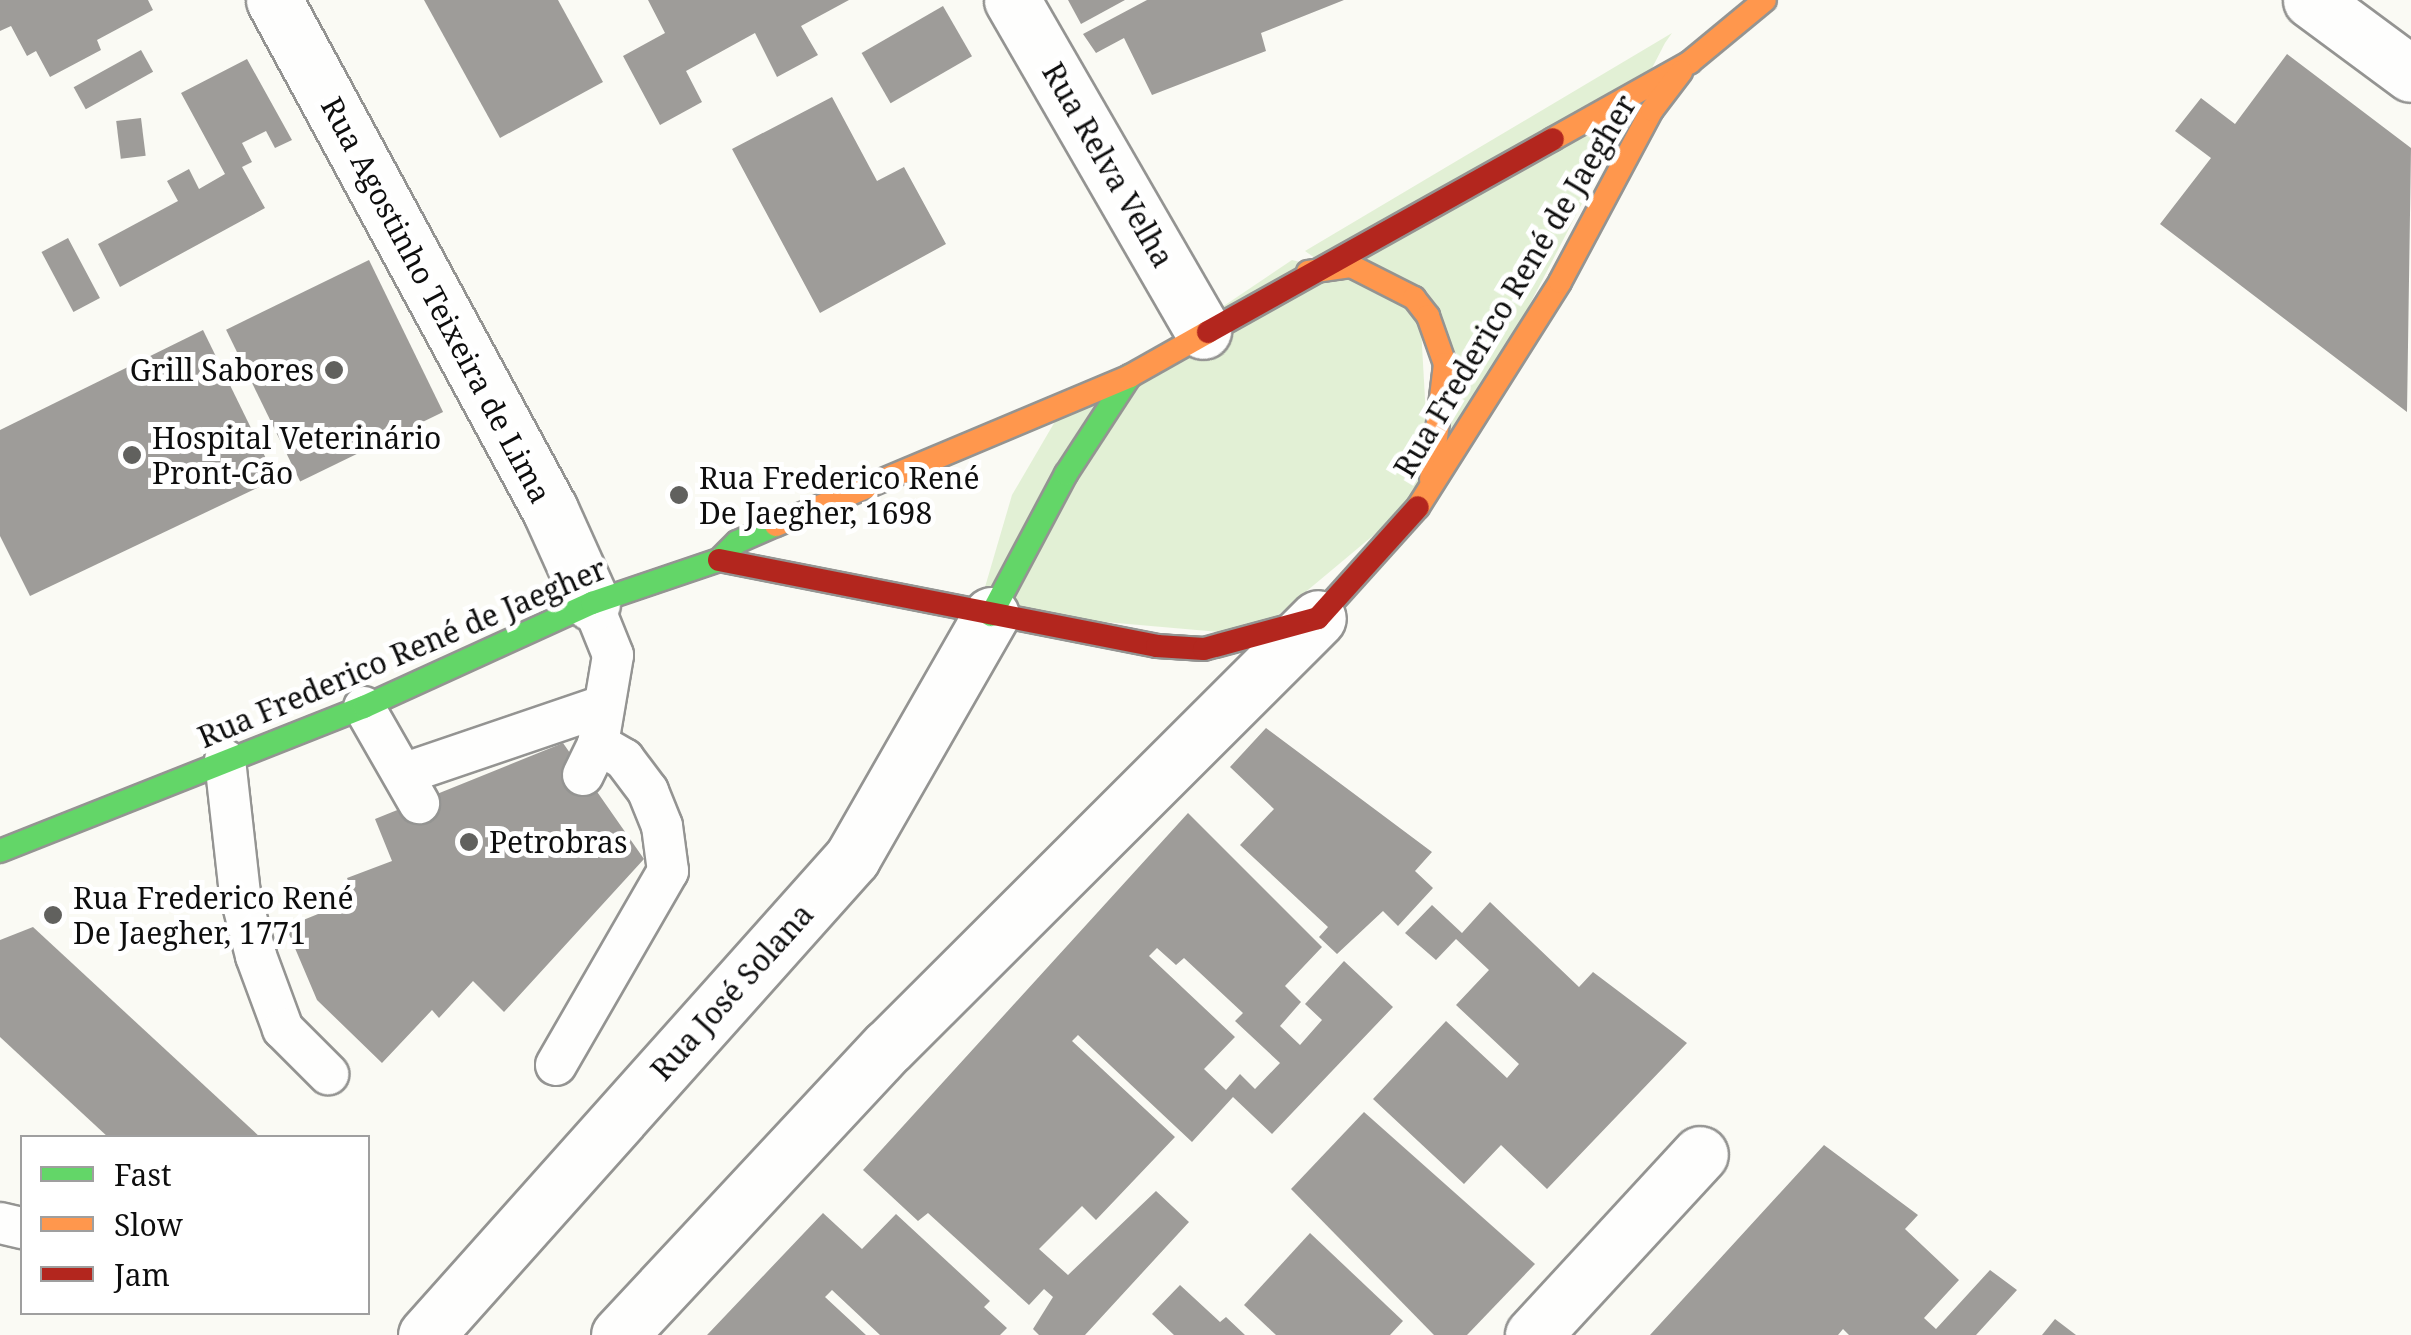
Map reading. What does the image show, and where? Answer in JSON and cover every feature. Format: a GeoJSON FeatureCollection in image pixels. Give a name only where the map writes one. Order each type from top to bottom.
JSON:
{"type":"FeatureCollection","features":[{"type":"Feature","properties":{"kind":"main road","name":"Rua Frederico René de Jaegher"},"geometry":{"type":"LineString","coordinates":[[0,851],[364,708],[592,603],[719,560],[737,542],[1130,376],[1307,272],[1690,62],[1765,0]]}},
{"type":"Feature","properties":{"kind":"main road","name":"Rua Frederico René de Jaegher"},"geometry":{"type":"LineString","coordinates":[[1318,618],[1432,492],[1560,282],[1652,110],[1690,62]]}},
{"type":"Feature","properties":{"kind":"main road"},"geometry":{"type":"LineString","coordinates":[[1307,272],[1351,266],[1414,298],[1428,316],[1444,364],[1429,461],[1432,492]]}},
{"type":"Feature","properties":{"kind":"main road"},"geometry":{"type":"LineString","coordinates":[[991,616],[1066,474],[1130,376]]}},
{"type":"Feature","properties":{"kind":"main road"},"geometry":{"type":"LineString","coordinates":[[719,560],[991,616],[1204,648],[1318,618]]}},
{"type":"Feature","properties":{"kind":"street","name":"Rua Agostinho Teixeira de Lima"},"geometry":{"type":"LineString","coordinates":[[274,0],[550,510],[592,603]]}},
{"type":"Feature","properties":{"kind":"street","name":"Rua Relva Velha"},"geometry":{"type":"LineString","coordinates":[[1012,0],[1203,331]]}},
{"type":"Feature","properties":{"kind":"street"},"geometry":{"type":"LineString","coordinates":[[2311,0],[2411,74]]}},
{"type":"Feature","properties":{"kind":"street","name":"Rua José Solana"},"geometry":{"type":"LineString","coordinates":[[426,1335],[852,858],[991,616]]}},
{"type":"Feature","properties":{"kind":"street"},"geometry":{"type":"LineString","coordinates":[[620,1335],[888,1047],[1318,618]]}},
{"type":"Feature","properties":{"kind":"street"},"geometry":{"type":"LineString","coordinates":[[1532,1335],[1700,1154]]}},
{"type":"Feature","properties":{"kind":"lane"},"geometry":{"type":"LineString","coordinates":[[592,603],[612,655],[595,742]]}},
{"type":"Feature","properties":{"kind":"lane"},"geometry":{"type":"LineString","coordinates":[[364,708],[411,788],[595,742],[624,759],[648,791],[662,826],[668,870],[556,1066]]}},
{"type":"Feature","properties":{"kind":"lane"},"geometry":{"type":"LineString","coordinates":[[225,760],[240,892],[256,956],[283,1029],[328,1074]]}},
{"type":"Feature","properties":{"kind":"green space"},"geometry":{"type":"Polygon","coordinates":[[[1672,33],[1440,478],[1456,358],[1305,251],[1672,33]]]}},
{"type":"Feature","properties":{"kind":"green space"},"geometry":{"type":"Polygon","coordinates":[[[1292,260],[1419,292],[1430,488],[1254,635],[978,611],[1012,495],[1057,418],[1292,260]]]}},
{"type":"Feature","properties":{"kind":"building"},"geometry":{"type":"Polygon","coordinates":[[[0,0],[148,0],[153,10],[97,40],[101,50],[50,77],[36,51],[27,56],[11,26],[0,31],[0,0]]]}},
{"type":"Feature","properties":{"kind":"building"},"geometry":{"type":"Polygon","coordinates":[[[424,0],[558,0],[603,82],[500,138],[424,0]]]}},
{"type":"Feature","properties":{"kind":"building"},"geometry":{"type":"Polygon","coordinates":[[[648,0],[849,0],[801,26],[818,55],[777,77],[755,33],[686,71],[702,102],[660,125],[623,56],[665,33],[648,0]]]}},
{"type":"Feature","properties":{"kind":"building"},"geometry":{"type":"Polygon","coordinates":[[[1068,0],[1125,0],[1081,24],[1068,0]]]}},
{"type":"Feature","properties":{"kind":"building"},"geometry":{"type":"Polygon","coordinates":[[[1147,0],[1344,0],[1261,33],[1266,51],[1152,95],[1124,38],[1096,53],[1083,34],[1147,0]]]}},
{"type":"Feature","properties":{"kind":"building"},"geometry":{"type":"Polygon","coordinates":[[[943,6],[972,56],[891,103],[862,53],[943,6]]]}},
{"type":"Feature","properties":{"kind":"building"},"geometry":{"type":"Polygon","coordinates":[[[141,50],[153,72],[86,109],[74,87],[141,50]]]}},
{"type":"Feature","properties":{"kind":"building"},"geometry":{"type":"Polygon","coordinates":[[[2287,54],[2411,148],[2407,412],[2160,224],[2211,158],[2175,131],[2201,98],[2235,124],[2287,54]]]}},
{"type":"Feature","properties":{"kind":"building"},"geometry":{"type":"Polygon","coordinates":[[[247,59],[292,140],[275,148],[266,131],[242,143],[252,162],[242,167],[265,208],[120,287],[98,244],[178,201],[167,181],[189,169],[199,189],[225,174],[181,93],[247,59]]]}},
{"type":"Feature","properties":{"kind":"building"},"geometry":{"type":"Polygon","coordinates":[[[832,97],[877,181],[904,167],[946,244],[820,313],[732,149],[832,97]]]}},
{"type":"Feature","properties":{"kind":"building"},"geometry":{"type":"Polygon","coordinates":[[[141,118],[146,156],[121,159],[116,121],[141,118]]]}},
{"type":"Feature","properties":{"kind":"building"},"geometry":{"type":"Polygon","coordinates":[[[68,238],[100,298],[73,312],[42,252],[68,238]]]}},
{"type":"Feature","properties":{"kind":"building","name":"Grill Sabores"},"geometry":{"type":"Polygon","coordinates":[[[369,260],[443,412],[300,482],[226,330],[369,260]]]}},
{"type":"Feature","properties":{"kind":"building","name":"Hospital Veterinário Pront-Cão"},"geometry":{"type":"Polygon","coordinates":[[[203,330],[276,479],[30,596],[0,536],[0,430],[203,330]]]}},
{"type":"Feature","properties":{"kind":"building"},"geometry":{"type":"Polygon","coordinates":[[[1266,728],[1432,852],[1415,871],[1433,888],[1398,926],[1383,911],[1337,954],[1319,937],[1328,927],[1240,845],[1274,809],[1230,767],[1266,728]]]}},
{"type":"Feature","properties":{"kind":"building"},"geometry":{"type":"Polygon","coordinates":[[[563,743],[644,859],[504,1012],[473,981],[439,1018],[432,1010],[382,1063],[317,1000],[286,927],[355,899],[347,878],[392,861],[375,819],[563,743]]]}},
{"type":"Feature","properties":{"kind":"building"},"geometry":{"type":"Polygon","coordinates":[[[1188,813],[1322,947],[1285,986],[1301,1002],[1280,1026],[1300,1045],[1322,1020],[1305,1004],[1344,961],[1393,1007],[1272,1134],[1233,1097],[1192,1142],[1078,1035],[1072,1041],[1175,1137],[1096,1220],[1082,1206],[1039,1249],[1068,1275],[1156,1191],[1189,1222],[1085,1335],[1039,1335],[1033,1329],[1053,1297],[1044,1289],[1029,1305],[928,1213],[918,1221],[863,1170],[1188,813]],[[1157,948],[1149,956],[1235,1037],[1204,1069],[1226,1090],[1240,1074],[1255,1089],[1280,1063],[1235,1021],[1243,1013],[1184,958],[1176,965],[1157,948]]]}},
{"type":"Feature","properties":{"kind":"building"},"geometry":{"type":"Polygon","coordinates":[[[1490,902],[1579,987],[1593,972],[1687,1043],[1547,1189],[1501,1145],[1464,1184],[1373,1099],[1446,1021],[1507,1078],[1519,1064],[1456,1005],[1489,970],[1456,939],[1436,960],[1405,933],[1432,905],[1462,933],[1490,902]]]}},
{"type":"Feature","properties":{"kind":"building"},"geometry":{"type":"Polygon","coordinates":[[[33,927],[258,1135],[106,1135],[0,1037],[0,940],[33,927]]]}},
{"type":"Feature","properties":{"kind":"building"},"geometry":{"type":"Polygon","coordinates":[[[1364,1112],[1535,1264],[1467,1335],[1434,1335],[1291,1189],[1364,1112]]]}},
{"type":"Feature","properties":{"kind":"building"},"geometry":{"type":"Polygon","coordinates":[[[1824,1145],[1918,1215],[1905,1229],[1959,1280],[1924,1318],[1936,1329],[1990,1270],[2017,1290],[1976,1335],[1849,1335],[1843,1329],[1838,1335],[1650,1335],[1824,1145]]]}},
{"type":"Feature","properties":{"kind":"building"},"geometry":{"type":"Polygon","coordinates":[[[823,1213],[862,1249],[896,1214],[990,1301],[984,1307],[1007,1328],[1000,1335],[880,1335],[832,1290],[825,1297],[866,1335],[707,1335],[823,1213]]]}},
{"type":"Feature","properties":{"kind":"building"},"geometry":{"type":"Polygon","coordinates":[[[1310,1233],[1403,1321],[1390,1335],[1276,1335],[1244,1305],[1310,1233]]]}},
{"type":"Feature","properties":{"kind":"building"},"geometry":{"type":"Polygon","coordinates":[[[1180,1285],[1220,1322],[1226,1317],[1245,1335],[1174,1335],[1152,1314],[1180,1285]]]}},
{"type":"Feature","properties":{"kind":"building"},"geometry":{"type":"Polygon","coordinates":[[[2055,1319],[2076,1335],[2042,1335],[2055,1319]]]}},
{"type":"Feature","properties":{"kind":"traffic: fast"},"geometry":{"type":"LineString","coordinates":[[991,615],[1066,474],[1130,376]]}},
{"type":"Feature","properties":{"kind":"traffic: fast"},"geometry":{"type":"LineString","coordinates":[[0,851],[364,707],[592,603],[719,560],[737,542],[776,525]]}},
{"type":"Feature","properties":{"kind":"traffic: slow"},"geometry":{"type":"LineString","coordinates":[[1553,139],[1690,62],[1765,0]]}},
{"type":"Feature","properties":{"kind":"traffic: slow"},"geometry":{"type":"LineString","coordinates":[[1418,507],[1560,282],[1652,110],[1681,72]]}},
{"type":"Feature","properties":{"kind":"traffic: slow"},"geometry":{"type":"LineString","coordinates":[[1308,272],[1351,266],[1414,298],[1428,316],[1445,364],[1431,479]]}},
{"type":"Feature","properties":{"kind":"traffic: slow"},"geometry":{"type":"LineString","coordinates":[[776,525],[1130,376],[1208,332]]}},
{"type":"Feature","properties":{"kind":"traffic: jam"},"geometry":{"type":"LineString","coordinates":[[1208,332],[1553,139]]}},
{"type":"Feature","properties":{"kind":"traffic: jam"},"geometry":{"type":"LineString","coordinates":[[719,560],[1157,646],[1204,649],[1318,618],[1418,507]]}},
{"type":"Feature","properties":{"kind":"place","name":"Grill Sabores"},"geometry":{"type":"Point","coordinates":[334,370]}},
{"type":"Feature","properties":{"kind":"place","name":"Hospital Veterinário Pront-Cão"},"geometry":{"type":"Point","coordinates":[132,455]}},
{"type":"Feature","properties":{"kind":"place","name":"Rua Frederico René De Jaegher, 1698"},"geometry":{"type":"Point","coordinates":[679,495]}},
{"type":"Feature","properties":{"kind":"place","name":"Petrobras"},"geometry":{"type":"Point","coordinates":[469,842]}},
{"type":"Feature","properties":{"kind":"place","name":"Rua Frederico René De Jaegher, 1771"},"geometry":{"type":"Point","coordinates":[53,915]}}]}
